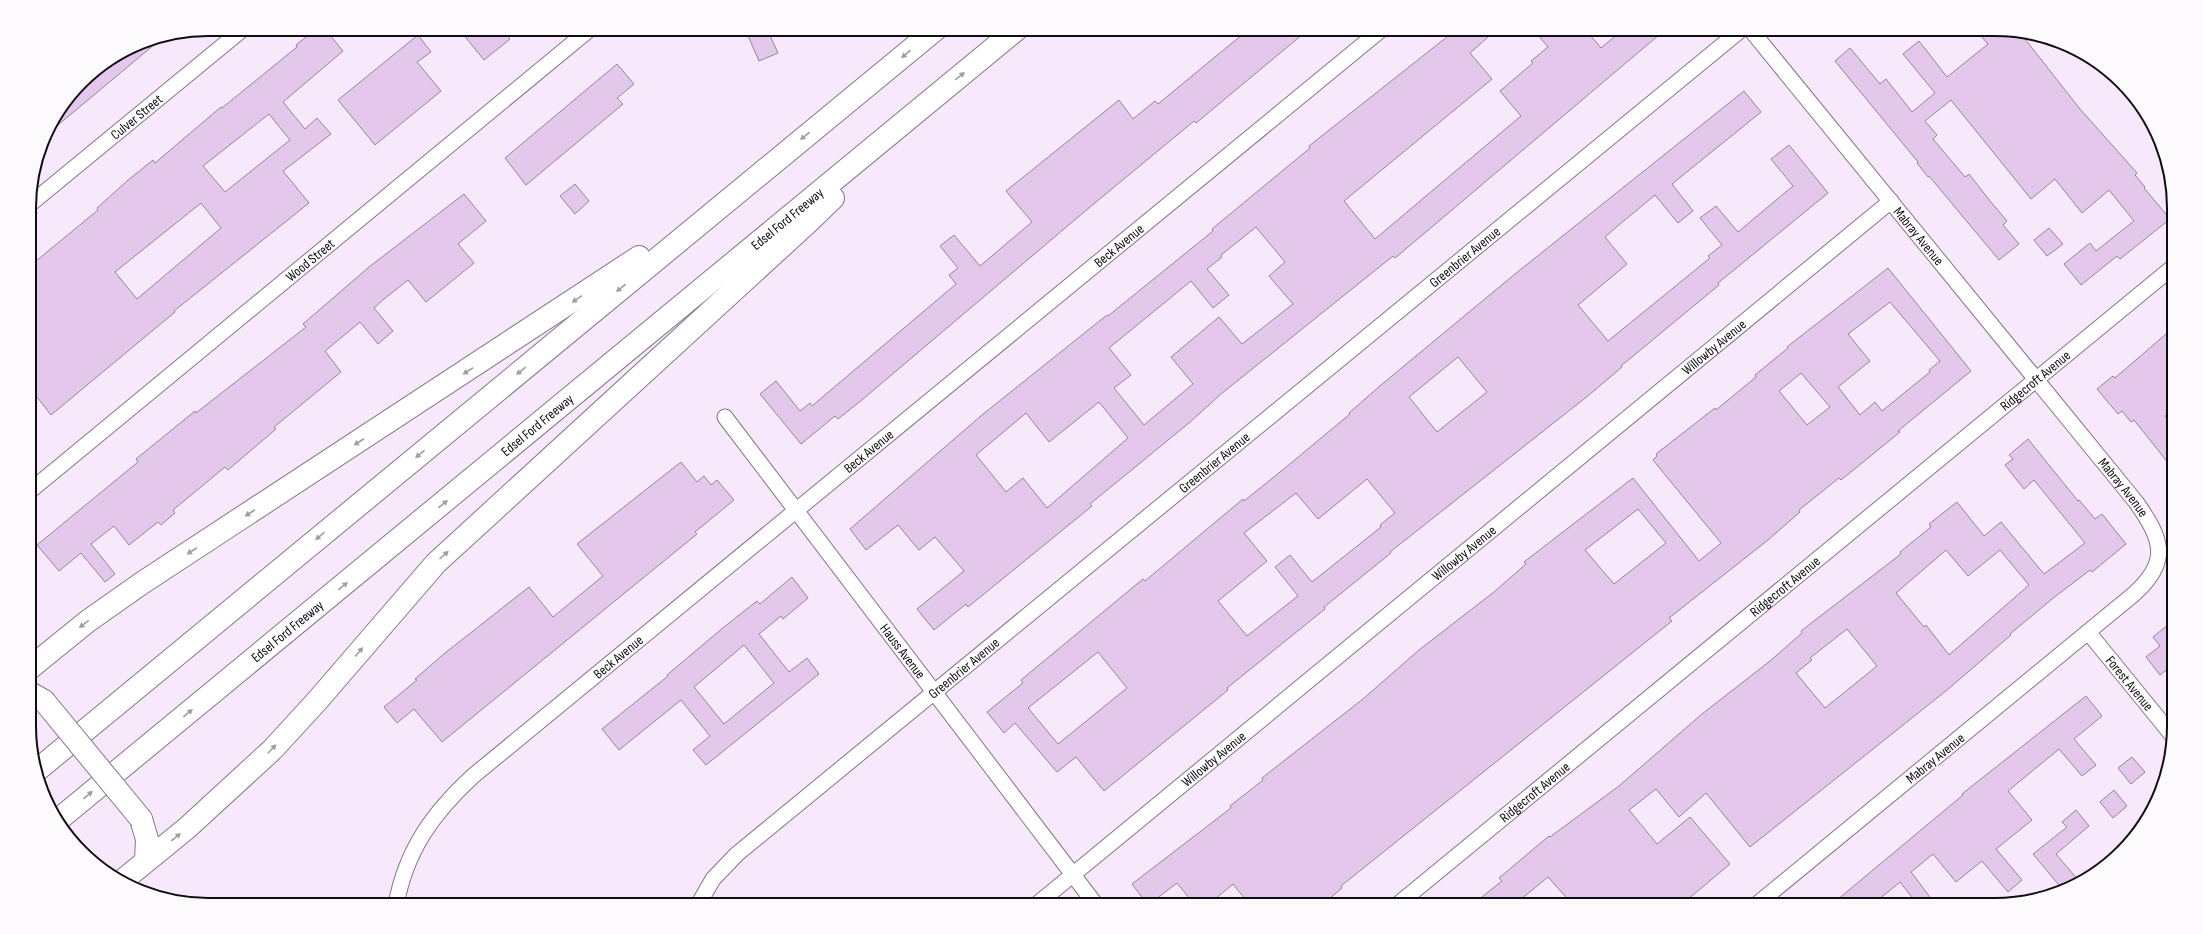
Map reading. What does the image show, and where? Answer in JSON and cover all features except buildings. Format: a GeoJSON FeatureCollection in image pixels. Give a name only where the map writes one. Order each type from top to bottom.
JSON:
{"type":"FeatureCollection","features":[{"type":"Feature","properties":{"kind":"highway"},"geometry":{"type":"LineString","coordinates":[[41,767],[928,36]]}},
{"type":"Feature","properties":{"kind":"highway","name":"Edsel Ford Freeway"},"geometry":{"type":"LineString","coordinates":[[62,817],[1009,36]]}},
{"type":"Feature","properties":{"kind":"highway"},"geometry":{"type":"LineString","coordinates":[[126,877],[187,828],[272,750],[317,701],[436,563],[805,225],[930,101]]}},
{"type":"Feature","properties":{"kind":"highway"},"geometry":{"type":"LineString","coordinates":[[36,663],[88,621],[142,582],[571,303],[781,157]]}},
{"type":"Feature","properties":{"kind":"highway"},"geometry":{"type":"LineString","coordinates":[[37,697],[140,819],[147,839],[146,861]]}},
{"type":"Feature","properties":{"kind":"street","name":"Culver Street"},"geometry":{"type":"LineString","coordinates":[[36,199],[234,36]]}},
{"type":"Feature","properties":{"kind":"street","name":"Wood Street"},"geometry":{"type":"LineString","coordinates":[[36,486],[582,36]]}},
{"type":"Feature","properties":{"kind":"street","name":"Beck Avenue"},"geometry":{"type":"LineString","coordinates":[[397,898],[416,845],[432,818],[449,798],[473,776],[1373,36]]}},
{"type":"Feature","properties":{"kind":"street","name":"Greenbrier Avenue"},"geometry":{"type":"LineString","coordinates":[[702,898],[723,867],[1733,36]]}},
{"type":"Feature","properties":{"kind":"street","name":"Mabray Avenue"},"geometry":{"type":"LineString","coordinates":[[1756,36],[2136,502],[2154,527],[2158,540],[2159,559],[2152,576],[2134,594],[1765,898]]}},
{"type":"Feature","properties":{"kind":"street","name":"Willowby Avenue"},"geometry":{"type":"LineString","coordinates":[[1044,898],[1891,201]]}},
{"type":"Feature","properties":{"kind":"street","name":"Ridgecroft Avenue"},"geometry":{"type":"LineString","coordinates":[[1406,898],[2167,272]]}},
{"type":"Feature","properties":{"kind":"street","name":"Hauss Avenue"},"geometry":{"type":"LineString","coordinates":[[726,416],[1091,898]]}},
{"type":"Feature","properties":{"kind":"street","name":"Forest Avenue"},"geometry":{"type":"LineString","coordinates":[[2088,632],[2167,729]]}}]}
